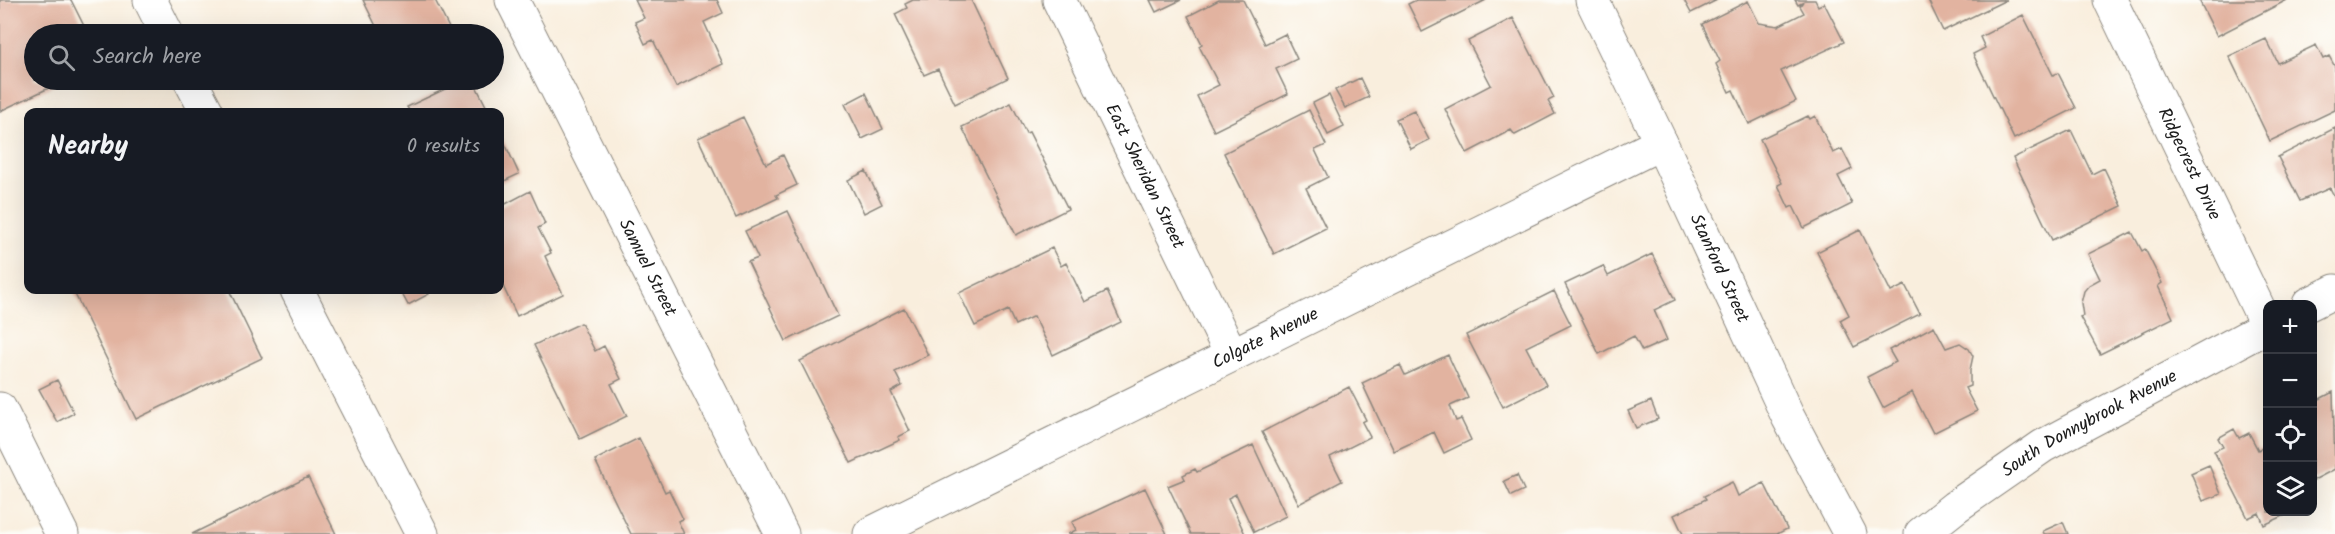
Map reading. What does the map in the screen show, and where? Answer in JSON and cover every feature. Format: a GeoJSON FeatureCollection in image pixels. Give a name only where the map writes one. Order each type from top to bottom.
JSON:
{"type":"FeatureCollection","features":[{"type":"Feature","properties":{"kind":"street"},"geometry":{"type":"LineString","coordinates":[[150,0],[162,24]]}},
{"type":"Feature","properties":{"kind":"street","name":"Samuel Street"},"geometry":{"type":"LineString","coordinates":[[512,0],[782,534]]}},
{"type":"Feature","properties":{"kind":"street","name":"East Sheridan Street"},"geometry":{"type":"LineString","coordinates":[[1059,0],[1231,354]]}},
{"type":"Feature","properties":{"kind":"street","name":"Stanford Street"},"geometry":{"type":"LineString","coordinates":[[1592,0],[1788,417],[1850,534]]}},
{"type":"Feature","properties":{"kind":"street","name":"Ridgecrest Drive"},"geometry":{"type":"LineString","coordinates":[[2110,0],[2263,318]]}},
{"type":"Feature","properties":{"kind":"street"},"geometry":{"type":"LineString","coordinates":[[195,90],[205,108]]}},
{"type":"Feature","properties":{"kind":"street","name":"Colgate Avenue"},"geometry":{"type":"LineString","coordinates":[[870,534],[1661,143]]}},
{"type":"Feature","properties":{"kind":"street"},"geometry":{"type":"LineString","coordinates":[[2317,300],[2335,291]]}},
{"type":"Feature","properties":{"kind":"street"},"geometry":{"type":"LineString","coordinates":[[299,294],[422,534]]}},
{"type":"Feature","properties":{"kind":"street","name":"South Donnybrook Avenue"},"geometry":{"type":"LineString","coordinates":[[1921,534],[1955,507],[2043,446],[2263,328]]}},
{"type":"Feature","properties":{"kind":"street"},"geometry":{"type":"LineString","coordinates":[[0,410],[62,534]]}},
{"type":"Feature","properties":{"kind":"building"},"geometry":{"type":"Polygon","coordinates":[[[0,0],[71,0],[83,24],[24,24],[24,90],[45,90],[0,111],[0,0]]]}},
{"type":"Feature","properties":{"kind":"building"},"geometry":{"type":"Polygon","coordinates":[[[363,0],[435,0],[447,24],[375,24],[363,0]]]}},
{"type":"Feature","properties":{"kind":"building"},"geometry":{"type":"Polygon","coordinates":[[[635,0],[717,0],[723,13],[704,22],[723,64],[676,87],[653,40],[645,44],[635,22],[644,18],[635,0]]]}},
{"type":"Feature","properties":{"kind":"building"},"geometry":{"type":"Polygon","coordinates":[[[913,0],[971,0],[1008,78],[955,104],[938,69],[924,75],[895,14],[907,8],[905,4],[913,0]]]}},
{"type":"Feature","properties":{"kind":"building"},"geometry":{"type":"Polygon","coordinates":[[[1150,0],[1181,0],[1156,12],[1150,0]]]}},
{"type":"Feature","properties":{"kind":"building"},"geometry":{"type":"Polygon","coordinates":[[[1219,0],[1243,0],[1265,44],[1285,34],[1297,59],[1276,69],[1288,94],[1214,131],[1197,96],[1219,85],[1199,46],[1202,44],[1188,16],[1219,0]]]}},
{"type":"Feature","properties":{"kind":"building"},"geometry":{"type":"Polygon","coordinates":[[[1416,0],[1486,0],[1422,32],[1408,4],[1416,0]]]}},
{"type":"Feature","properties":{"kind":"building"},"geometry":{"type":"Polygon","coordinates":[[[1684,0],[1717,0],[1691,13],[1684,0]]]}},
{"type":"Feature","properties":{"kind":"building"},"geometry":{"type":"Polygon","coordinates":[[[1795,0],[1815,0],[1818,6],[1824,3],[1844,42],[1781,71],[1796,101],[1749,124],[1733,90],[1729,92],[1716,64],[1720,61],[1702,24],[1748,1],[1759,23],[1778,26],[1804,13],[1800,6],[1802,3],[1798,5],[1795,0]]]}},
{"type":"Feature","properties":{"kind":"building"},"geometry":{"type":"Polygon","coordinates":[[[1928,0],[2006,0],[1943,31],[1928,0]]]}},
{"type":"Feature","properties":{"kind":"building"},"geometry":{"type":"Polygon","coordinates":[[[2199,0],[2287,0],[2217,36],[2199,0]]]}},
{"type":"Feature","properties":{"kind":"building"},"geometry":{"type":"Polygon","coordinates":[[[2023,15],[2053,75],[2058,73],[2076,108],[2014,139],[1973,54],[1985,48],[1980,37],[2023,15]]]}},
{"type":"Feature","properties":{"kind":"building"},"geometry":{"type":"Polygon","coordinates":[[[1513,18],[1554,98],[1548,101],[1555,114],[1515,135],[1511,130],[1467,153],[1445,109],[1491,85],[1468,41],[1513,18]]]}},
{"type":"Feature","properties":{"kind":"building"},"geometry":{"type":"Polygon","coordinates":[[[2266,39],[2278,63],[2316,45],[2323,59],[2329,56],[2335,67],[2335,110],[2270,141],[2229,56],[2266,39]]]}},
{"type":"Feature","properties":{"kind":"building"},"geometry":{"type":"Polygon","coordinates":[[[1360,78],[1369,97],[1345,108],[1335,90],[1360,78]]]}},
{"type":"Feature","properties":{"kind":"building"},"geometry":{"type":"Polygon","coordinates":[[[443,90],[478,90],[487,108],[408,108],[443,90]]]}},
{"type":"Feature","properties":{"kind":"building"},"geometry":{"type":"Polygon","coordinates":[[[866,93],[883,129],[862,139],[845,104],[866,93]]]}},
{"type":"Feature","properties":{"kind":"building"},"geometry":{"type":"Polygon","coordinates":[[[1329,95],[1344,127],[1328,135],[1313,103],[1329,95]]]}},
{"type":"Feature","properties":{"kind":"building"},"geometry":{"type":"Polygon","coordinates":[[[1011,103],[1026,133],[1029,132],[1068,209],[1016,235],[962,127],[1011,103]]]}},
{"type":"Feature","properties":{"kind":"building"},"geometry":{"type":"Polygon","coordinates":[[[1309,110],[1326,145],[1315,150],[1328,177],[1306,188],[1326,228],[1274,254],[1224,153],[1309,110]]]}},
{"type":"Feature","properties":{"kind":"building"},"geometry":{"type":"Polygon","coordinates":[[[1414,111],[1429,140],[1411,149],[1396,119],[1414,111]]]}},
{"type":"Feature","properties":{"kind":"building"},"geometry":{"type":"Polygon","coordinates":[[[1808,116],[1810,119],[1815,116],[1833,153],[1842,149],[1852,169],[1838,176],[1852,204],[1804,228],[1793,206],[1789,208],[1778,185],[1782,183],[1760,139],[1808,116]]]}},
{"type":"Feature","properties":{"kind":"building"},"geometry":{"type":"Polygon","coordinates":[[[743,117],[766,164],[783,155],[797,185],[776,195],[778,198],[736,218],[698,138],[743,117]]]}},
{"type":"Feature","properties":{"kind":"building"},"geometry":{"type":"Polygon","coordinates":[[[2335,128],[2335,198],[2330,188],[2300,201],[2278,157],[2335,128]]]}},
{"type":"Feature","properties":{"kind":"building"},"geometry":{"type":"Polygon","coordinates":[[[2071,130],[2092,174],[2104,168],[2122,206],[2052,240],[2013,158],[2071,130]]]}},
{"type":"Feature","properties":{"kind":"building"},"geometry":{"type":"Polygon","coordinates":[[[504,142],[519,174],[504,181],[504,142]]]}},
{"type":"Feature","properties":{"kind":"building"},"geometry":{"type":"Polygon","coordinates":[[[866,171],[882,204],[864,213],[848,180],[866,171]]]}},
{"type":"Feature","properties":{"kind":"building"},"geometry":{"type":"Polygon","coordinates":[[[530,191],[545,224],[538,228],[551,253],[545,256],[563,294],[517,316],[504,288],[504,205],[530,191]]]}},
{"type":"Feature","properties":{"kind":"building"},"geometry":{"type":"Polygon","coordinates":[[[788,211],[838,316],[786,341],[748,262],[758,258],[745,231],[788,211]]]}},
{"type":"Feature","properties":{"kind":"building"},"geometry":{"type":"Polygon","coordinates":[[[1860,230],[1891,292],[1905,285],[1920,314],[1854,347],[1840,320],[1849,315],[1817,252],[1860,230]]]}},
{"type":"Feature","properties":{"kind":"building"},"geometry":{"type":"Polygon","coordinates":[[[2132,232],[2142,251],[2145,249],[2162,283],[2158,286],[2173,318],[2100,354],[2080,317],[2083,316],[2081,303],[2084,291],[2100,279],[2088,254],[2132,232]]]}},
{"type":"Feature","properties":{"kind":"building"},"geometry":{"type":"Polygon","coordinates":[[[1052,248],[1061,266],[1066,263],[1085,302],[1107,291],[1121,322],[1053,355],[1034,316],[1015,325],[1008,310],[975,326],[959,293],[1052,248]]]}},
{"type":"Feature","properties":{"kind":"building"},"geometry":{"type":"Polygon","coordinates":[[[1652,254],[1675,300],[1654,310],[1667,340],[1642,351],[1634,336],[1599,354],[1565,284],[1603,266],[1608,276],[1652,254]]]}},
{"type":"Feature","properties":{"kind":"building"},"geometry":{"type":"Polygon","coordinates":[[[1554,291],[1571,325],[1526,347],[1546,385],[1503,407],[1466,335],[1554,291]]]}},
{"type":"Feature","properties":{"kind":"building"},"geometry":{"type":"Polygon","coordinates":[[[75,294],[231,294],[262,358],[136,419],[75,294]]]}},
{"type":"Feature","properties":{"kind":"building"},"geometry":{"type":"Polygon","coordinates":[[[402,294],[429,294],[408,305],[402,294]]]}},
{"type":"Feature","properties":{"kind":"building"},"geometry":{"type":"Polygon","coordinates":[[[904,308],[928,355],[895,372],[902,386],[891,392],[910,431],[898,437],[900,440],[851,463],[800,361],[904,308]]]}},
{"type":"Feature","properties":{"kind":"building"},"geometry":{"type":"Polygon","coordinates":[[[581,323],[595,351],[604,346],[621,379],[611,384],[627,416],[580,439],[534,345],[581,323]]]}},
{"type":"Feature","properties":{"kind":"building"},"geometry":{"type":"Polygon","coordinates":[[[1934,326],[1946,348],[1960,343],[1969,349],[1973,356],[1970,386],[1965,388],[1977,411],[1933,433],[1912,392],[1883,408],[1867,377],[1896,362],[1889,350],[1934,326]]]}},
{"type":"Feature","properties":{"kind":"building"},"geometry":{"type":"Polygon","coordinates":[[[1448,355],[1468,398],[1450,406],[1456,421],[1461,419],[1471,440],[1444,453],[1434,432],[1394,451],[1362,383],[1400,365],[1405,375],[1448,355]]]}},
{"type":"Feature","properties":{"kind":"building"},"geometry":{"type":"Polygon","coordinates":[[[57,380],[74,413],[57,422],[39,389],[57,380]]]}},
{"type":"Feature","properties":{"kind":"building"},"geometry":{"type":"Polygon","coordinates":[[[1349,387],[1366,420],[1362,422],[1370,437],[1330,457],[1342,481],[1299,504],[1262,432],[1349,387]]]}},
{"type":"Feature","properties":{"kind":"building"},"geometry":{"type":"Polygon","coordinates":[[[2333,392],[2335,469],[2317,478],[2317,408],[2317,400],[2333,392]]]}},
{"type":"Feature","properties":{"kind":"building"},"geometry":{"type":"Polygon","coordinates":[[[1651,401],[1658,419],[1636,428],[1628,411],[1651,401]]]}},
{"type":"Feature","properties":{"kind":"building"},"geometry":{"type":"Polygon","coordinates":[[[2234,429],[2239,438],[2249,433],[2258,450],[2263,448],[2263,516],[2283,516],[2264,525],[2259,513],[2248,518],[2214,451],[2223,447],[2218,438],[2234,429]]]}},
{"type":"Feature","properties":{"kind":"building"},"geometry":{"type":"Polygon","coordinates":[[[639,438],[665,492],[669,490],[683,519],[678,521],[684,534],[631,534],[595,460],[639,438]]]}},
{"type":"Feature","properties":{"kind":"building"},"geometry":{"type":"Polygon","coordinates":[[[1253,445],[1286,516],[1254,532],[1236,494],[1228,498],[1245,534],[1191,534],[1168,486],[1185,479],[1183,475],[1195,469],[1197,472],[1253,445]]]}},
{"type":"Feature","properties":{"kind":"building"},"geometry":{"type":"Polygon","coordinates":[[[2209,465],[2221,494],[2203,501],[2191,473],[2209,465]]]}},
{"type":"Feature","properties":{"kind":"building"},"geometry":{"type":"Polygon","coordinates":[[[1517,475],[1524,490],[1511,496],[1504,481],[1517,475]]]}},
{"type":"Feature","properties":{"kind":"building"},"geometry":{"type":"Polygon","coordinates":[[[308,477],[336,534],[192,534],[308,477]]]}},
{"type":"Feature","properties":{"kind":"building"},"geometry":{"type":"Polygon","coordinates":[[[1732,482],[1738,496],[1764,483],[1787,529],[1777,534],[1683,534],[1674,515],[1706,499],[1704,496],[1732,482]]]}},
{"type":"Feature","properties":{"kind":"building"},"geometry":{"type":"Polygon","coordinates":[[[1145,488],[1167,534],[1068,534],[1076,530],[1072,522],[1145,488]]]}},
{"type":"Feature","properties":{"kind":"building"},"geometry":{"type":"Polygon","coordinates":[[[2063,522],[2068,534],[2044,534],[2043,531],[2063,522]]]}}]}
